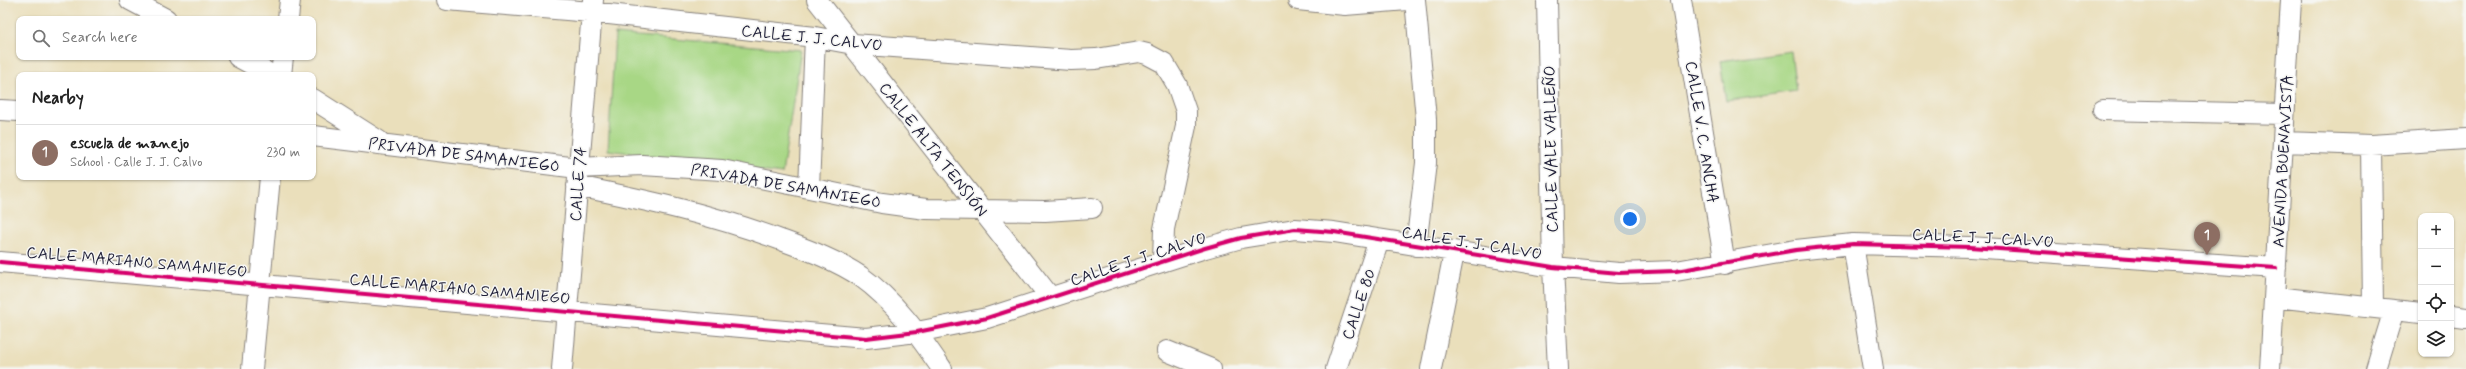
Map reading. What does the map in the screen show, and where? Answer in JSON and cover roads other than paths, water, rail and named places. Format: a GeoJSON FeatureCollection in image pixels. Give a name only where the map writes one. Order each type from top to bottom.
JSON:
{"type":"FeatureCollection","features":[{"type":"Feature","properties":{"kind":"street"},"geometry":{"type":"LineString","coordinates":[[130,0],[160,16]]}},
{"type":"Feature","properties":{"kind":"street"},"geometry":{"type":"LineString","coordinates":[[288,16],[290,0]]}},
{"type":"Feature","properties":{"kind":"street","name":"CALLE J. J. CALVO"},"geometry":{"type":"LineString","coordinates":[[447,0],[592,6],[815,37],[853,44],[1071,60],[1096,59],[1139,52],[1157,57],[1170,72],[1183,98],[1186,111],[1186,126],[1164,228],[1163,262]]}},
{"type":"Feature","properties":{"kind":"street","name":"CALLE ALTA TENSIÓN"},"geometry":{"type":"LineString","coordinates":[[817,0],[853,44],[981,211],[1051,298]]}},
{"type":"Feature","properties":{"kind":"street"},"geometry":{"type":"LineString","coordinates":[[1298,0],[1345,5],[1407,0]]}},
{"type":"Feature","properties":{"kind":"street"},"geometry":{"type":"LineString","coordinates":[[1415,0],[1426,119],[1426,156],[1422,206],[1416,246]]}},
{"type":"Feature","properties":{"kind":"street","name":"CALLE VALE VALLEÑO"},"geometry":{"type":"LineString","coordinates":[[1547,0],[1553,267],[1558,369]]}},
{"type":"Feature","properties":{"kind":"street","name":"CALLE V. C. ANCHA"},"geometry":{"type":"LineString","coordinates":[[1682,0],[1725,264]]}},
{"type":"Feature","properties":{"kind":"street","name":"AVENIDA BUENAVISTA"},"geometry":{"type":"LineString","coordinates":[[2270,369],[2291,0]]}},
{"type":"Feature","properties":{"kind":"street","name":"CALLE 74"},"geometry":{"type":"LineString","coordinates":[[562,369],[592,6]]}},
{"type":"Feature","properties":{"kind":"street"},"geometry":{"type":"LineString","coordinates":[[809,188],[815,37]]}},
{"type":"Feature","properties":{"kind":"street"},"geometry":{"type":"LineString","coordinates":[[244,60],[266,72]]}},
{"type":"Feature","properties":{"kind":"street"},"geometry":{"type":"LineString","coordinates":[[281,72],[283,60]]}},
{"type":"Feature","properties":{"kind":"street"},"geometry":{"type":"LineString","coordinates":[[316,101],[383,143]]}},
{"type":"Feature","properties":{"kind":"street"},"geometry":{"type":"LineString","coordinates":[[0,110],[16,111]]}},
{"type":"Feature","properties":{"kind":"street"},"geometry":{"type":"LineString","coordinates":[[2103,110],[2284,114]]}},
{"type":"Feature","properties":{"kind":"street","name":"PRIVADA DE SAMANIEGO"},"geometry":{"type":"LineString","coordinates":[[316,136],[383,143],[577,177],[716,218],[818,254],[861,277],[894,306],[917,332],[942,369]]}},
{"type":"Feature","properties":{"kind":"street"},"geometry":{"type":"LineString","coordinates":[[2283,142],[2371,144],[2466,139]]}},
{"type":"Feature","properties":{"kind":"street"},"geometry":{"type":"LineString","coordinates":[[2371,144],[2373,307]]}},
{"type":"Feature","properties":{"kind":"street","name":"PRIVADA DE SAMANIEGO"},"geometry":{"type":"LineString","coordinates":[[577,177],[642,165],[683,166],[722,170],[809,188],[926,209],[981,211],[1092,208]]}},
{"type":"Feature","properties":{"kind":"street"},"geometry":{"type":"LineString","coordinates":[[252,369],[270,180]]}},
{"type":"Feature","properties":{"kind":"street","name":"CALLE J. J. CALVO"},"geometry":{"type":"LineString","coordinates":[[917,332],[987,318],[1241,238],[1295,230],[1334,232],[1454,253],[1553,267],[1619,273],[1648,273],[1725,264],[1796,250],[1853,244],[1970,247],[2276,268]]}},
{"type":"Feature","properties":{"kind":"street","name":"CALLE 80"},"geometry":{"type":"LineString","coordinates":[[1336,369],[1379,240]]}},
{"type":"Feature","properties":{"kind":"street"},"geometry":{"type":"LineString","coordinates":[[1853,244],[1873,369]]}},
{"type":"Feature","properties":{"kind":"street"},"geometry":{"type":"LineString","coordinates":[[1431,369],[1454,253]]}},
{"type":"Feature","properties":{"kind":"street","name":"CALLE MARIANO SAMANIEGO"},"geometry":{"type":"LineString","coordinates":[[0,262],[568,310],[851,337],[883,337],[917,332]]}},
{"type":"Feature","properties":{"kind":"street"},"geometry":{"type":"LineString","coordinates":[[2274,297],[2418,313]]}},
{"type":"Feature","properties":{"kind":"street"},"geometry":{"type":"LineString","coordinates":[[2376,369],[2394,310]]}},
{"type":"Feature","properties":{"kind":"street"},"geometry":{"type":"LineString","coordinates":[[2454,316],[2466,318]]}},
{"type":"Feature","properties":{"kind":"street"},"geometry":{"type":"LineString","coordinates":[[1167,351],[1211,369]]}},
{"type":"Feature","properties":{"kind":"place","name":"escuela de manejo"},"geometry":{"type":"Point","coordinates":[2207,255]}}]}
